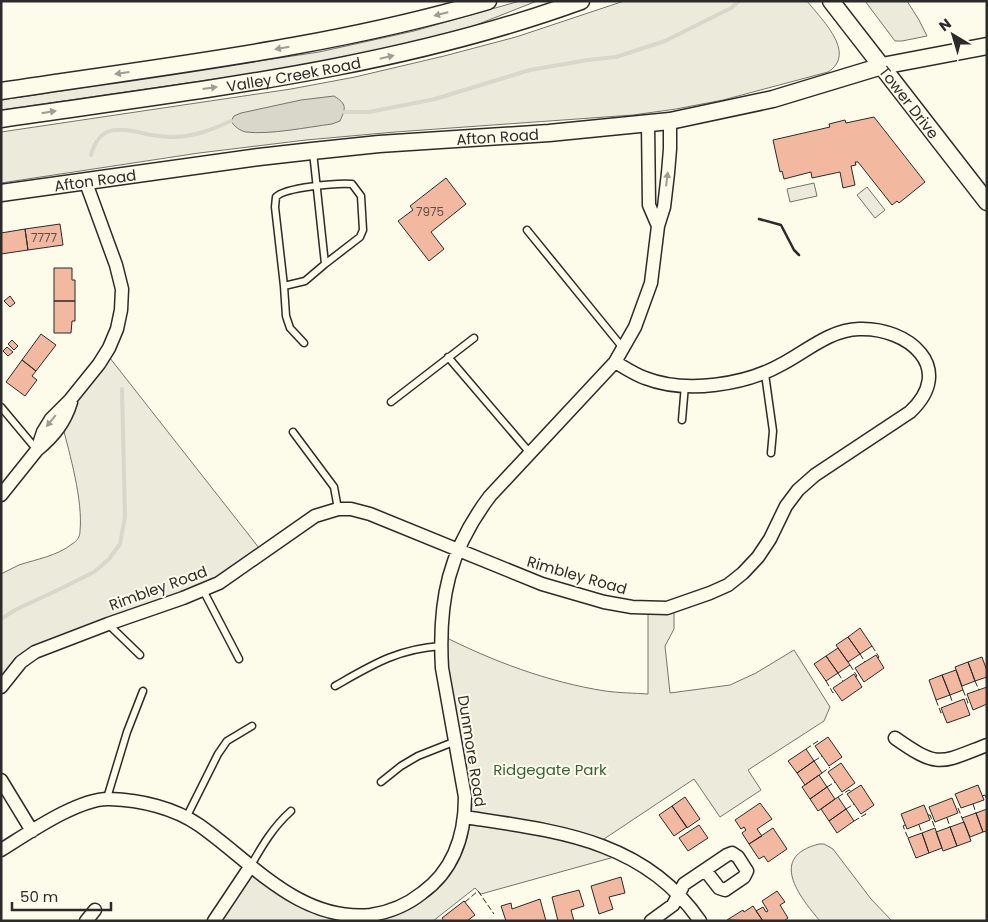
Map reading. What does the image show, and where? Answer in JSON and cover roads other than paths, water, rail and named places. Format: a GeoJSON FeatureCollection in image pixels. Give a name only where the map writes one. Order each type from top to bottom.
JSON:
{"type":"FeatureCollection","features":[{"type":"Feature","properties":{"kind":"street","name":"Valley Creek Road"},"geometry":{"type":"LineString","coordinates":[[1,91],[304,45],[392,27],[488,1]]}},
{"type":"Feature","properties":{"kind":"street","name":"Valley Creek Road"},"geometry":{"type":"LineString","coordinates":[[1,119],[330,69],[447,42],[506,26],[581,1]]}},
{"type":"Feature","properties":{"kind":"street","name":"Tower Drive"},"geometry":{"type":"LineString","coordinates":[[831,1],[987,202]]}},
{"type":"Feature","properties":{"kind":"street","name":"Afton Road"},"geometry":{"type":"LineString","coordinates":[[1,193],[85,180],[312,151],[379,144],[549,134],[670,121],[773,100],[882,66],[987,46]]}},
{"type":"Feature","properties":{"kind":"street","name":"Dunmore Road"},"geometry":{"type":"LineString","coordinates":[[1,850],[32,830],[80,805],[108,798],[133,801],[171,810],[199,825],[250,867],[302,905],[319,912],[354,917],[384,913],[415,899],[429,889],[441,876],[451,861],[460,841],[465,817],[466,797],[442,668],[442,606],[449,576],[458,551],[476,514],[490,496],[615,362],[635,327],[651,283],[658,226],[664,206],[668,173],[670,121]]}},
{"type":"Feature","properties":{"kind":"street","name":"Dunmore Road"},"geometry":{"type":"LineString","coordinates":[[648,124],[649,205],[658,226]]}},
{"type":"Feature","properties":{"kind":"street"},"geometry":{"type":"LineString","coordinates":[[1,495],[37,450],[46,427],[99,364],[109,348],[117,329],[121,310],[122,289],[116,265],[85,180]]}},
{"type":"Feature","properties":{"kind":"street","name":"Rimbley Road"},"geometry":{"type":"LineString","coordinates":[[1,687],[22,662],[34,652],[203,590],[235,573],[304,522],[320,514],[338,509],[351,509],[370,514],[542,584],[604,602],[632,607],[668,608],[689,602],[728,585],[743,573],[758,557],[770,539],[786,506],[798,490],[815,475],[910,412],[921,402],[927,389],[930,372],[922,353],[908,341],[892,332],[875,329],[856,329],[836,334],[820,341],[765,374],[733,383],[685,385],[646,378],[615,362]]}},
{"type":"Feature","properties":{"kind":"street"},"geometry":{"type":"LineString","coordinates":[[895,738],[924,757],[936,760],[950,759],[987,745]]}},
{"type":"Feature","properties":{"kind":"street"},"geometry":{"type":"LineString","coordinates":[[1,780],[32,830]]}},
{"type":"Feature","properties":{"kind":"street"},"geometry":{"type":"LineString","coordinates":[[465,817],[546,829],[598,843],[625,854],[659,876],[700,921]]}},
{"type":"Feature","properties":{"kind":"street"},"geometry":{"type":"LineString","coordinates":[[214,921],[250,867]]}},
{"type":"Feature","properties":{"kind":"street"},"geometry":{"type":"LineString","coordinates":[[652,921],[672,905],[684,884],[705,870]]}},
{"type":"Feature","properties":{"kind":"street"},"geometry":{"type":"LineString","coordinates":[[86,921],[95,910]]}},
{"type":"Feature","properties":{"kind":"lane"},"geometry":{"type":"LineString","coordinates":[[312,151],[325,264]]}},
{"type":"Feature","properties":{"kind":"lane"},"geometry":{"type":"LineString","coordinates":[[284,286],[305,281],[360,237],[363,230],[361,196],[352,184],[284,191],[276,197],[286,316],[290,328],[304,343]]}},
{"type":"Feature","properties":{"kind":"lane"},"geometry":{"type":"LineString","coordinates":[[526,230],[623,348]]}},
{"type":"Feature","properties":{"kind":"lane"},"geometry":{"type":"LineString","coordinates":[[391,402],[474,338]]}},
{"type":"Feature","properties":{"kind":"lane"},"geometry":{"type":"LineString","coordinates":[[448,357],[530,453]]}},
{"type":"Feature","properties":{"kind":"lane"},"geometry":{"type":"LineString","coordinates":[[765,374],[773,432],[771,453]]}},
{"type":"Feature","properties":{"kind":"lane"},"geometry":{"type":"LineString","coordinates":[[682,420],[685,385]]}},
{"type":"Feature","properties":{"kind":"lane"},"geometry":{"type":"LineString","coordinates":[[1,406],[37,450]]}},
{"type":"Feature","properties":{"kind":"lane"},"geometry":{"type":"LineString","coordinates":[[293,432],[334,487],[338,509]]}},
{"type":"Feature","properties":{"kind":"lane"},"geometry":{"type":"LineString","coordinates":[[203,590],[240,659]]}},
{"type":"Feature","properties":{"kind":"lane"},"geometry":{"type":"LineString","coordinates":[[108,624],[140,655]]}},
{"type":"Feature","properties":{"kind":"lane"},"geometry":{"type":"LineString","coordinates":[[335,686],[374,664],[401,652],[441,646]]}},
{"type":"Feature","properties":{"kind":"lane"},"geometry":{"type":"LineString","coordinates":[[108,798],[127,732],[143,691]]}},
{"type":"Feature","properties":{"kind":"lane"},"geometry":{"type":"LineString","coordinates":[[186,818],[218,754],[228,741],[252,726]]}},
{"type":"Feature","properties":{"kind":"lane"},"geometry":{"type":"LineString","coordinates":[[381,782],[401,766],[418,756],[456,741]]}},
{"type":"Feature","properties":{"kind":"lane"},"geometry":{"type":"LineString","coordinates":[[250,867],[269,835],[290,811]]}},
{"type":"Feature","properties":{"kind":"waterway"},"geometry":{"type":"LineString","coordinates":[[344,112],[369,112],[435,99],[530,70],[616,57],[665,41],[731,8],[739,1]]}},
{"type":"Feature","properties":{"kind":"waterway"},"geometry":{"type":"LineString","coordinates":[[91,155],[100,137],[114,130],[181,137],[203,132],[231,121]]}},
{"type":"Feature","properties":{"kind":"waterway"},"geometry":{"type":"LineString","coordinates":[[1,619],[15,610],[94,572],[109,559],[120,544],[125,517],[122,389]]}},
{"type":"Feature","properties":{"kind":"park label","name":"Ridgegate Park"},"geometry":{"type":"Point","coordinates":[550,769]}}]}
